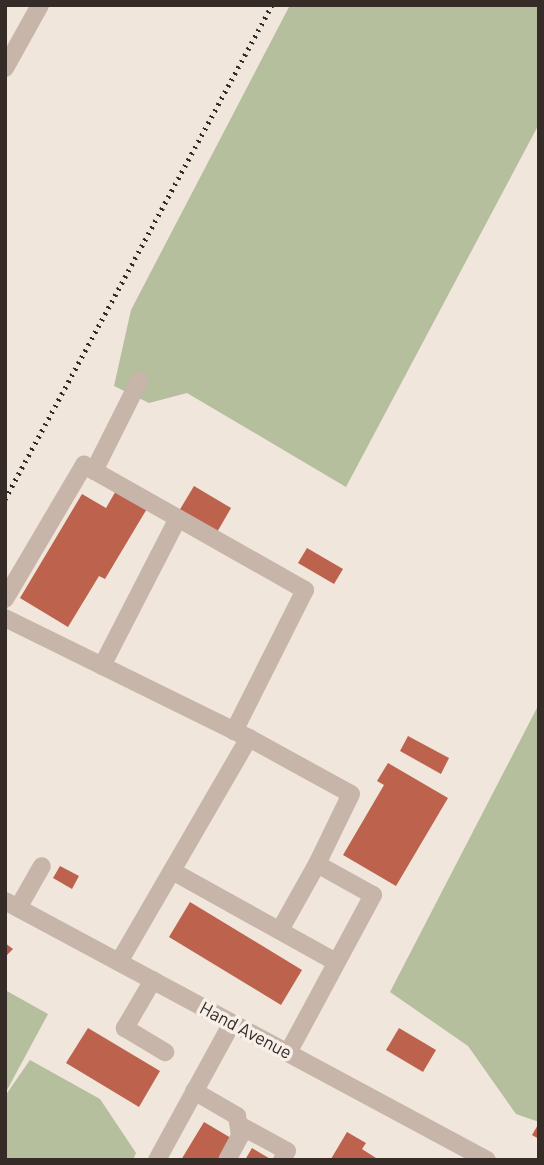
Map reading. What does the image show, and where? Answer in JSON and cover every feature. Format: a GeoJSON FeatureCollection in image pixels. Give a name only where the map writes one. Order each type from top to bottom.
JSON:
{"type":"FeatureCollection","features":[{"type":"Feature","properties":{"kind":"street"},"geometry":{"type":"LineString","coordinates":[[6,66],[40,5]]}},
{"type":"Feature","properties":{"kind":"street"},"geometry":{"type":"LineString","coordinates":[[94,471],[139,380]]}},
{"type":"Feature","properties":{"kind":"street"},"geometry":{"type":"LineString","coordinates":[[5,599],[83,465],[306,590],[241,734],[174,872],[119,962]]}},
{"type":"Feature","properties":{"kind":"street"},"geometry":{"type":"LineString","coordinates":[[102,666],[178,518]]}},
{"type":"Feature","properties":{"kind":"street"},"geometry":{"type":"LineString","coordinates":[[5,618],[241,734],[351,794],[317,864],[280,930]]}},
{"type":"Feature","properties":{"kind":"street"},"geometry":{"type":"LineString","coordinates":[[288,1053],[373,895],[317,864]]}},
{"type":"Feature","properties":{"kind":"street"},"geometry":{"type":"LineString","coordinates":[[12,905],[42,866]]}},
{"type":"Feature","properties":{"kind":"street"},"geometry":{"type":"LineString","coordinates":[[174,872],[336,962]]}},
{"type":"Feature","properties":{"kind":"street","name":"Hand Avenue"},"geometry":{"type":"LineString","coordinates":[[12,905],[487,1160]]}},
{"type":"Feature","properties":{"kind":"street"},"geometry":{"type":"LineString","coordinates":[[153,981],[125,1028],[164,1052]]}},
{"type":"Feature","properties":{"kind":"street"},"geometry":{"type":"LineString","coordinates":[[157,1160],[232,1023]]}},
{"type":"Feature","properties":{"kind":"street"},"geometry":{"type":"LineString","coordinates":[[194,1091],[237,1116],[241,1126],[240,1136],[227,1160]]}},
{"type":"Feature","properties":{"kind":"street"},"geometry":{"type":"LineString","coordinates":[[241,1126],[287,1151],[282,1160]]}},
{"type":"Feature","properties":{"kind":"green space"},"geometry":{"type":"Polygon","coordinates":[[[290,5],[539,5],[539,124],[346,487],[187,393],[149,403],[114,386],[131,310],[290,5]]]}},
{"type":"Feature","properties":{"kind":"green space"},"geometry":{"type":"Polygon","coordinates":[[[539,704],[539,1122],[516,1114],[468,1046],[390,992],[539,704]]]}},
{"type":"Feature","properties":{"kind":"green space"},"geometry":{"type":"Polygon","coordinates":[[[5,990],[48,1014],[7,1090],[5,1089],[5,990]]]}},
{"type":"Feature","properties":{"kind":"green space"},"geometry":{"type":"Polygon","coordinates":[[[30,1060],[100,1099],[136,1153],[133,1160],[5,1160],[5,1096],[30,1060]]]}},
{"type":"Feature","properties":{"kind":"building"},"geometry":{"type":"Polygon","coordinates":[[[194,486],[231,508],[216,534],[179,511],[194,486]]]}},
{"type":"Feature","properties":{"kind":"building"},"geometry":{"type":"Polygon","coordinates":[[[117,489],[148,507],[105,579],[99,576],[68,627],[20,598],[82,494],[106,508],[117,489]]]}},
{"type":"Feature","properties":{"kind":"building"},"geometry":{"type":"Polygon","coordinates":[[[307,548],[343,569],[334,584],[298,563],[307,548]]]}},
{"type":"Feature","properties":{"kind":"building"},"geometry":{"type":"Polygon","coordinates":[[[408,736],[449,758],[441,774],[400,751],[408,736]]]}},
{"type":"Feature","properties":{"kind":"building"},"geometry":{"type":"Polygon","coordinates":[[[388,763],[448,798],[396,886],[343,855],[384,785],[377,781],[388,763]]]}},
{"type":"Feature","properties":{"kind":"building"},"geometry":{"type":"Polygon","coordinates":[[[60,866],[79,876],[72,889],[53,878],[60,866]]]}},
{"type":"Feature","properties":{"kind":"building"},"geometry":{"type":"Polygon","coordinates":[[[190,902],[302,970],[281,1005],[169,937],[190,902]]]}},
{"type":"Feature","properties":{"kind":"building"},"geometry":{"type":"Polygon","coordinates":[[[5,943],[13,949],[5,957],[5,943]]]}},
{"type":"Feature","properties":{"kind":"building"},"geometry":{"type":"Polygon","coordinates":[[[88,1028],[160,1071],[139,1107],[66,1063],[88,1028]]]}},
{"type":"Feature","properties":{"kind":"building"},"geometry":{"type":"Polygon","coordinates":[[[399,1028],[436,1050],[423,1072],[386,1050],[399,1028]]]}},
{"type":"Feature","properties":{"kind":"building"},"geometry":{"type":"Polygon","coordinates":[[[204,1122],[231,1138],[218,1160],[181,1160],[204,1122]]]}},
{"type":"Feature","properties":{"kind":"building"},"geometry":{"type":"Polygon","coordinates":[[[539,1123],[539,1139],[532,1135],[539,1123]]]}},
{"type":"Feature","properties":{"kind":"building"},"geometry":{"type":"Polygon","coordinates":[[[347,1132],[366,1143],[362,1149],[379,1160],[331,1159],[347,1132]]]}},
{"type":"Feature","properties":{"kind":"building"},"geometry":{"type":"Polygon","coordinates":[[[252,1148],[272,1160],[245,1160],[252,1148]]]}},
{"type":"Feature","properties":{"kind":"railway"},"geometry":{"type":"LineString","coordinates":[[5,499],[272,5]]}}]}
